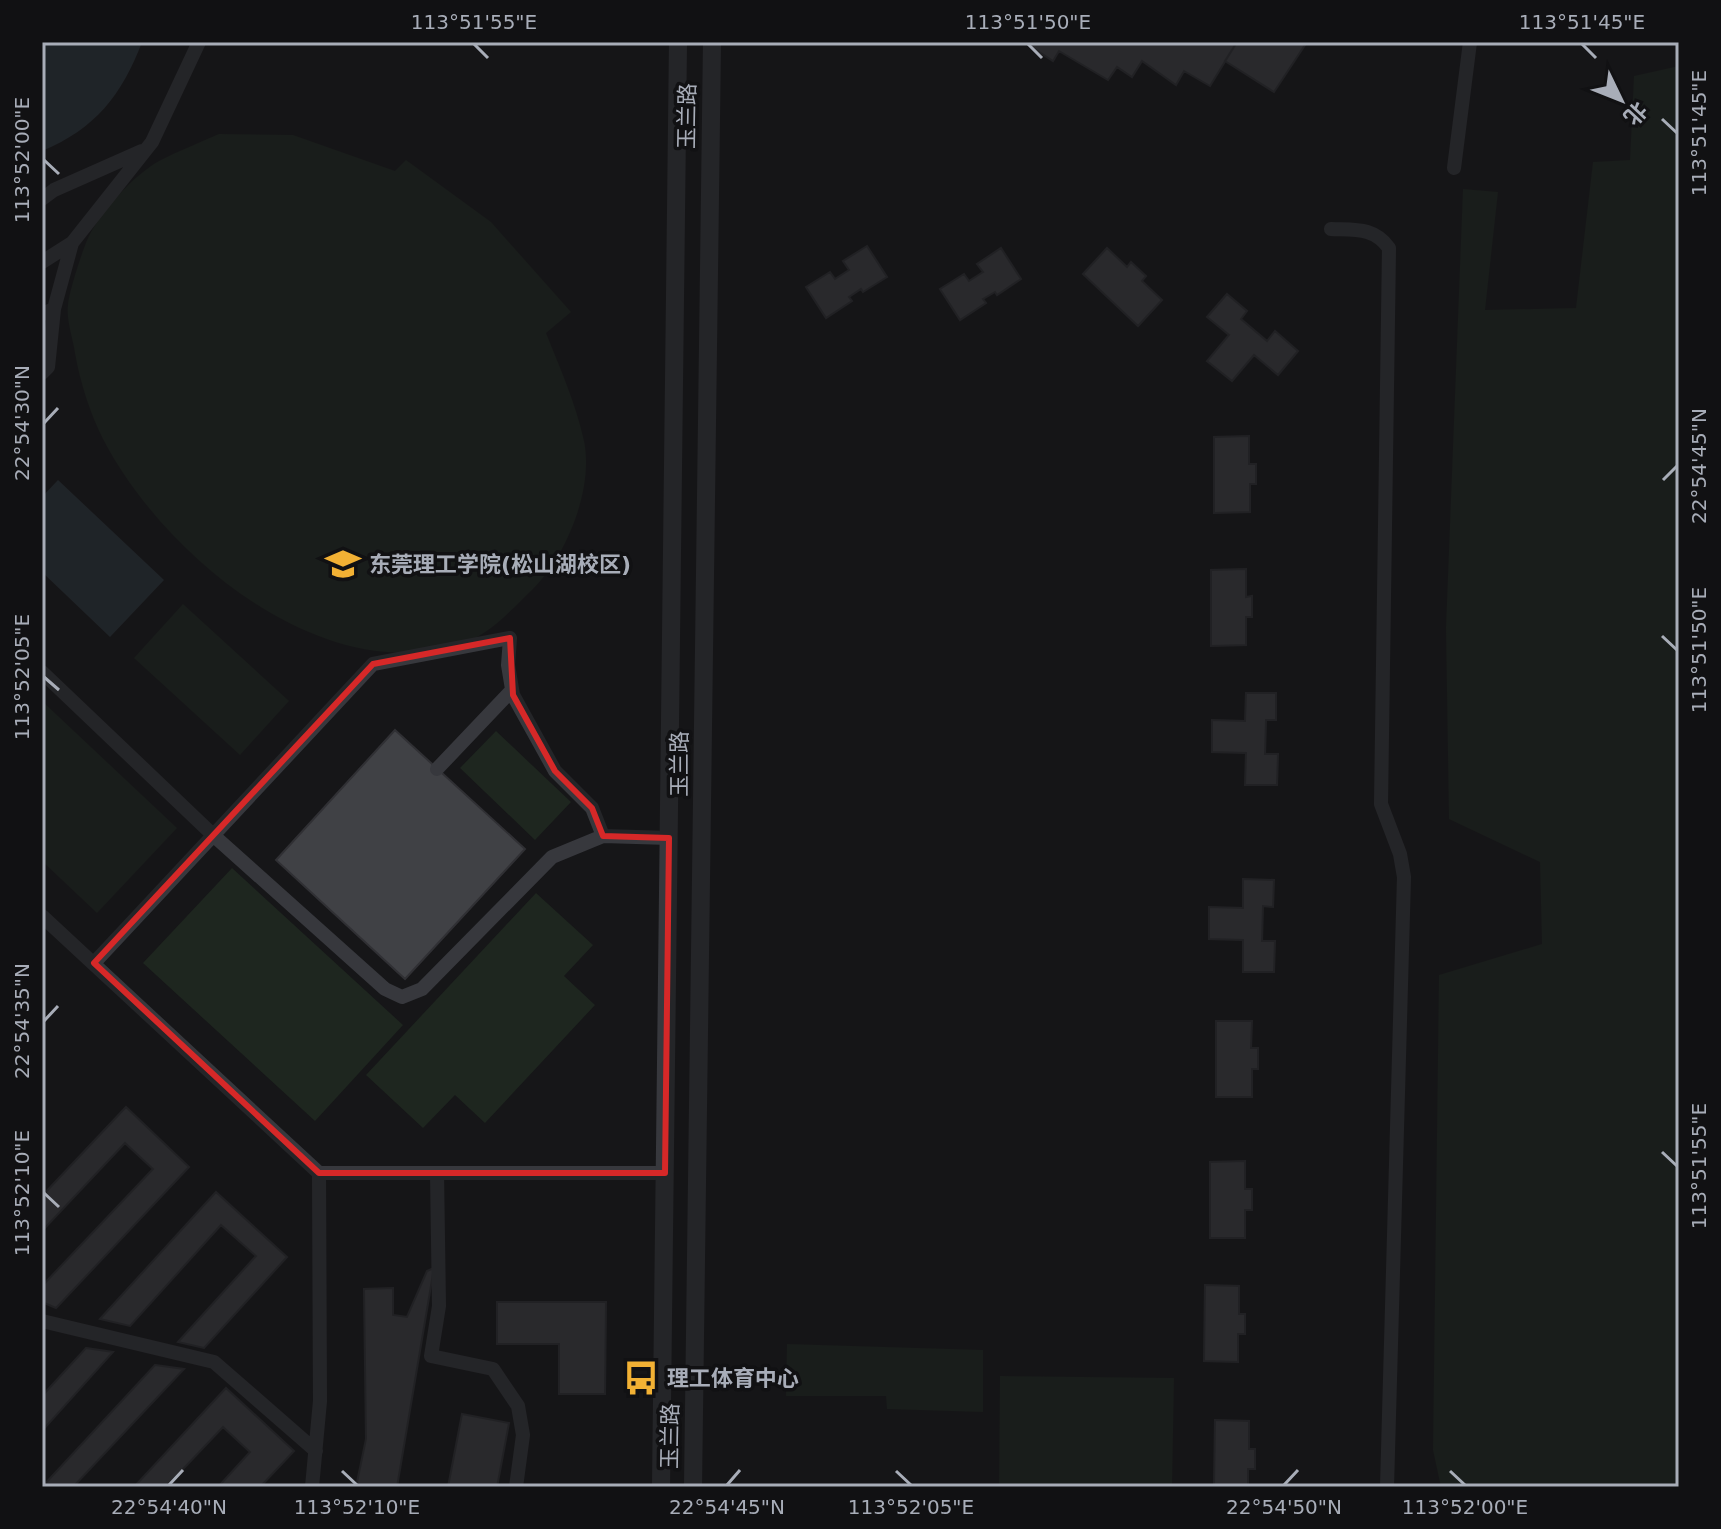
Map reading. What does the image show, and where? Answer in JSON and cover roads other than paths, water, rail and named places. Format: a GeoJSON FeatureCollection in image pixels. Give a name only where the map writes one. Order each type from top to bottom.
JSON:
{"type":"FeatureCollection","features":[{"type":"Feature","properties":{"kind":"street"},"geometry":{"type":"LineString","coordinates":[[42,373],[48,367],[48,312],[72,243],[147,148],[199,42]]}},
{"type":"Feature","properties":{"kind":"street","name":"玉兰路"},"geometry":{"type":"LineString","coordinates":[[661,1487],[672,339],[678,42]]}},
{"type":"Feature","properties":{"kind":"street","name":"玉兰路"},"geometry":{"type":"LineString","coordinates":[[693,1487],[702,1020],[706,340],[712,42]]}},
{"type":"Feature","properties":{"kind":"street"},"geometry":{"type":"LineString","coordinates":[[1454,168],[1470,42]]}},
{"type":"Feature","properties":{"kind":"street"},"geometry":{"type":"LineString","coordinates":[[42,199],[54,190],[147,148]]}},
{"type":"Feature","properties":{"kind":"street"},"geometry":{"type":"LineString","coordinates":[[1331,229],[1363,229],[1374,233],[1389,248],[1381,804],[1400,854],[1404,890],[1387,1487]]}},
{"type":"Feature","properties":{"kind":"street"},"geometry":{"type":"LineString","coordinates":[[42,262],[72,243]]}},
{"type":"Feature","properties":{"kind":"street"},"geometry":{"type":"LineString","coordinates":[[94,963],[373,664],[510,638],[508,665],[512,690],[555,771],[592,808],[603,836]]}},
{"type":"Feature","properties":{"kind":"street"},"geometry":{"type":"LineString","coordinates":[[42,672],[213,835],[385,989],[402,997],[422,989],[552,857],[603,836],[669,838]]}},
{"type":"Feature","properties":{"kind":"street"},"geometry":{"type":"LineString","coordinates":[[437,769],[512,690]]}},
{"type":"Feature","properties":{"kind":"street"},"geometry":{"type":"LineString","coordinates":[[42,916],[319,1173],[665,1173]]}},
{"type":"Feature","properties":{"kind":"street"},"geometry":{"type":"LineString","coordinates":[[312,1487],[320,1401],[319,1173]]}},
{"type":"Feature","properties":{"kind":"street"},"geometry":{"type":"LineString","coordinates":[[437,1173],[439,1306],[431,1356],[493,1369],[518,1406],[523,1435],[516,1487]]}},
{"type":"Feature","properties":{"kind":"street"},"geometry":{"type":"LineString","coordinates":[[42,1321],[214,1362],[316,1451]]}},
{"type":"Feature","properties":{"kind":"place","name":"东莞理工学院(松山湖校区)"},"geometry":{"type":"Point","coordinates":[343,564]}},
{"type":"Feature","properties":{"kind":"place","name":"理工体育中心"},"geometry":{"type":"Point","coordinates":[641,1378]}}]}
